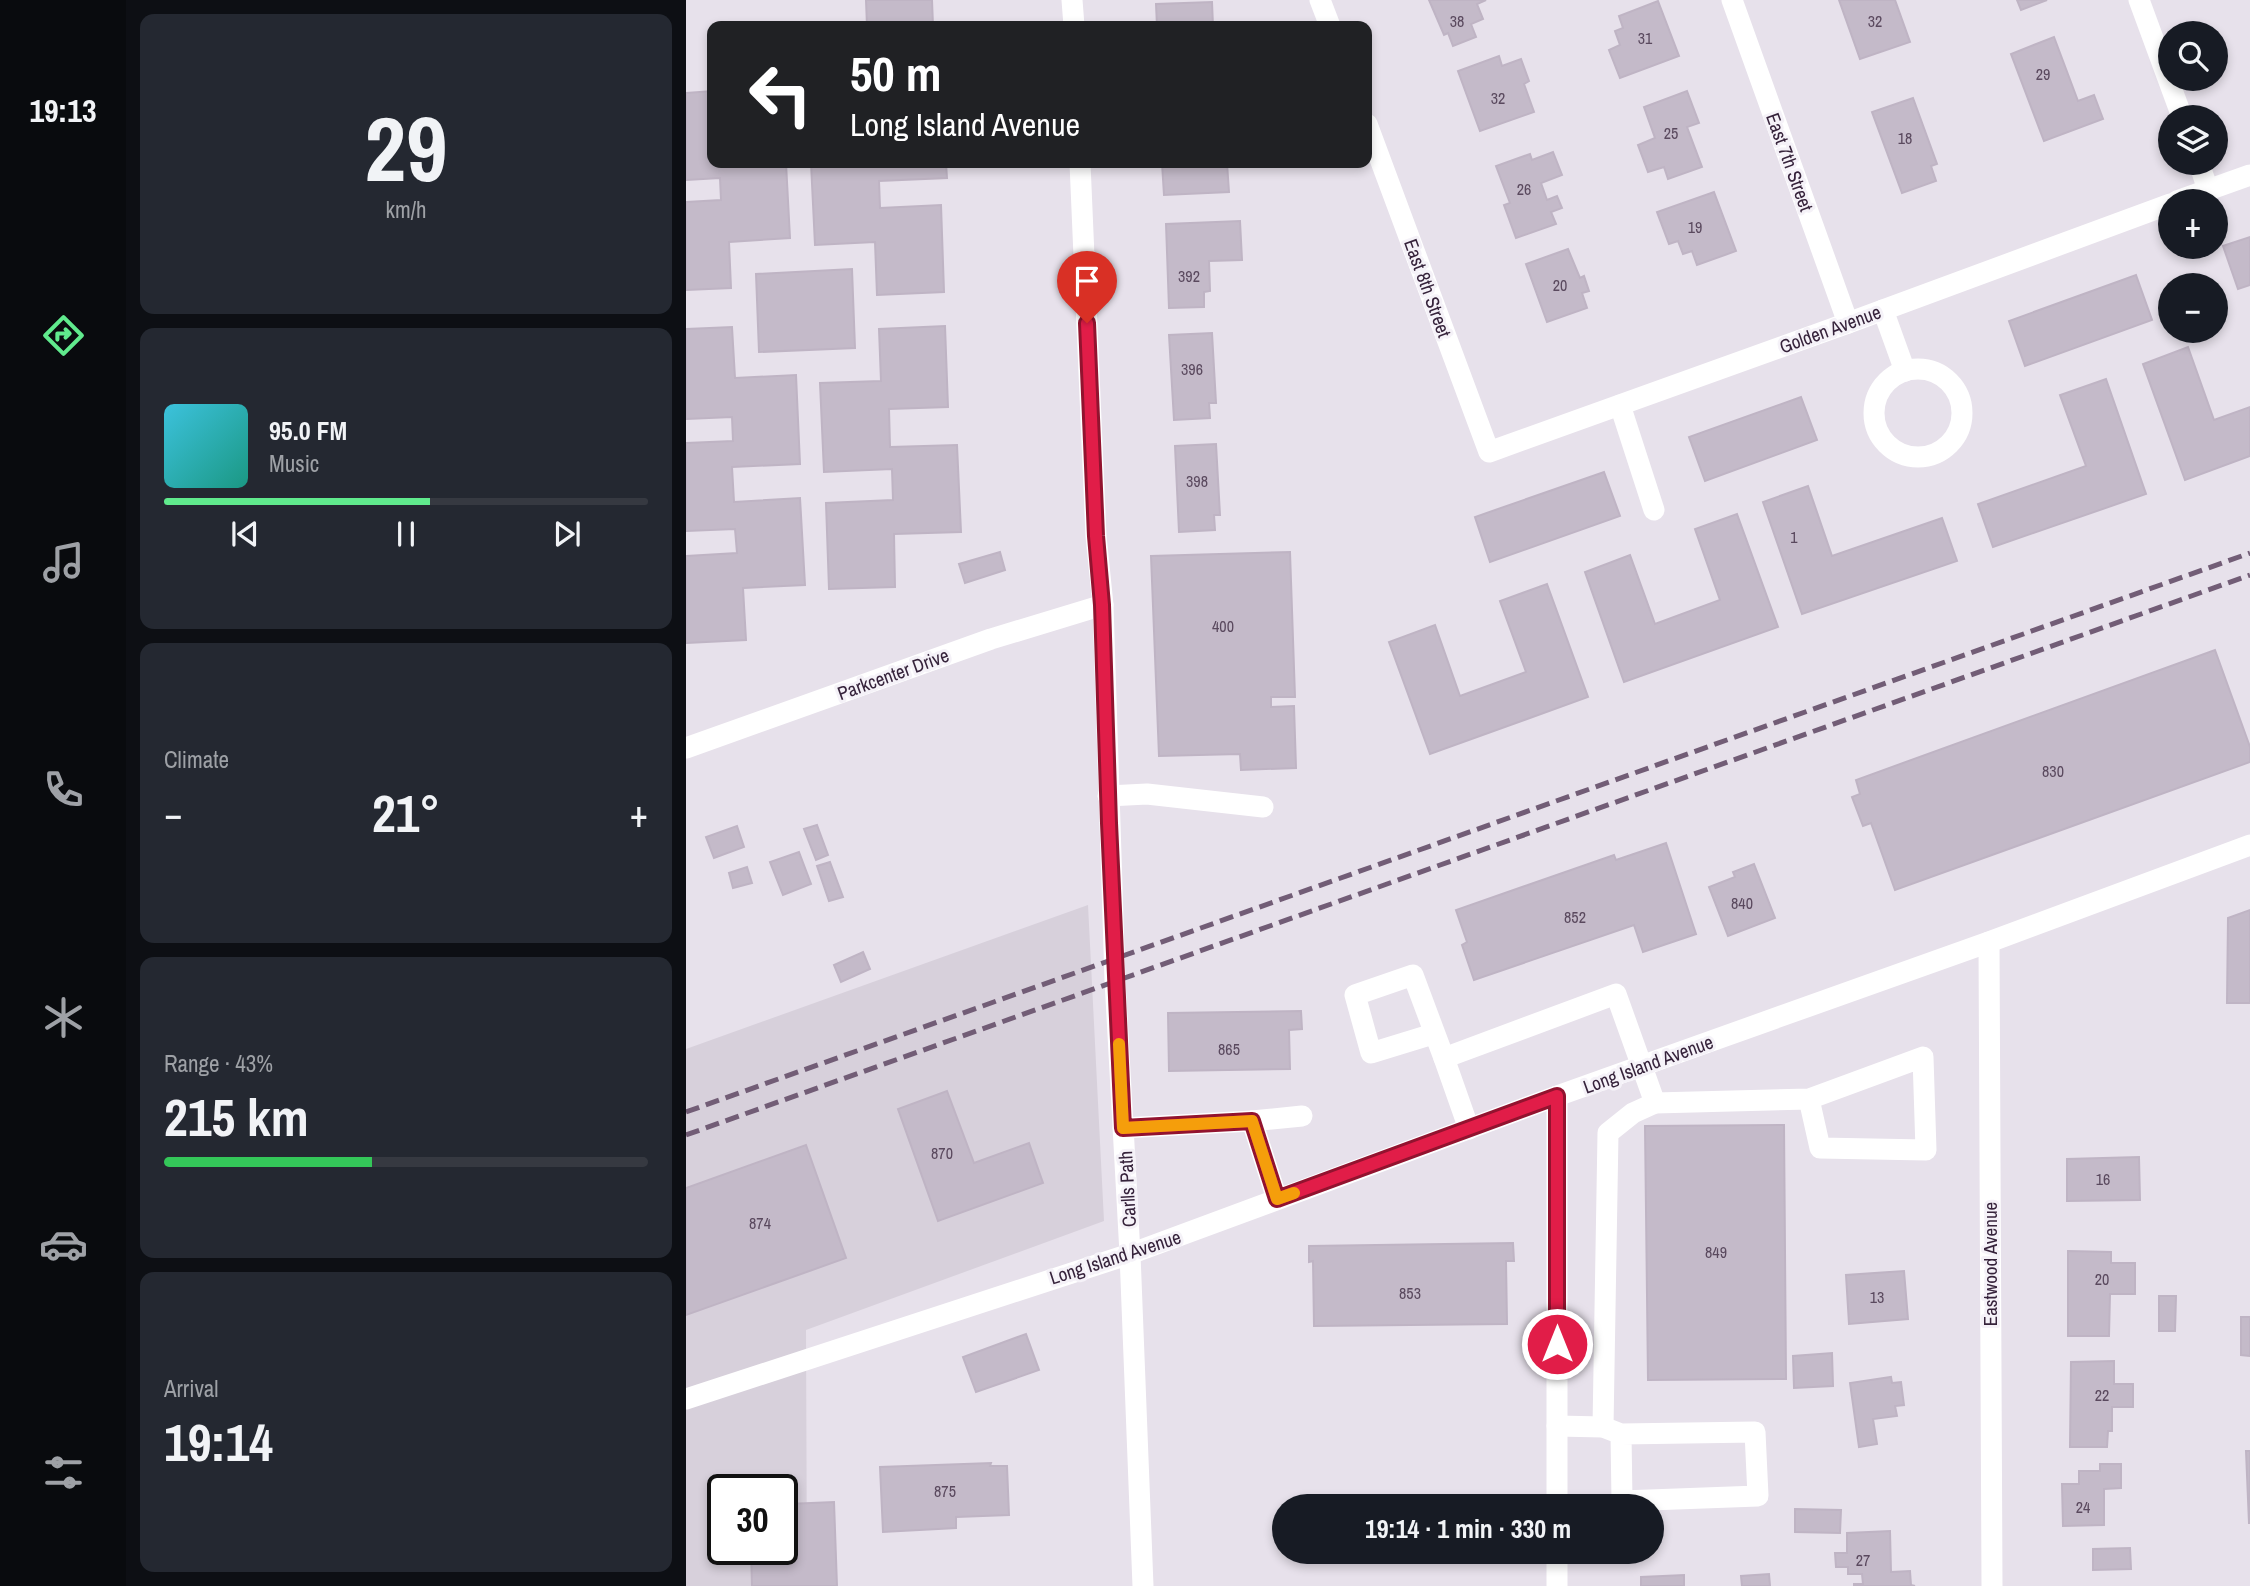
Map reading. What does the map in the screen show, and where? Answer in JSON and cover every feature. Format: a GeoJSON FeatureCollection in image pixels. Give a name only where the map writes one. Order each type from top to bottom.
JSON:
{"type":"FeatureCollection","features":[{"type":"Feature","properties":{"kind":"street"},"geometry":{"type":"LineString","coordinates":[[1072,0],[1074,21]]}},
{"type":"Feature","properties":{"kind":"street"},"geometry":{"type":"LineString","coordinates":[[1321,0],[1328,21]]}},
{"type":"Feature","properties":{"kind":"street","name":"East 7th Street"},"geometry":{"type":"LineString","coordinates":[[1732,0],[1848,323]]}},
{"type":"Feature","properties":{"kind":"street"},"geometry":{"type":"LineString","coordinates":[[2139,0],[2178,105]]}},
{"type":"Feature","properties":{"kind":"street","name":"East 8th Street"},"geometry":{"type":"LineString","coordinates":[[1372,137],[1489,452]]}},
{"type":"Feature","properties":{"kind":"street","name":"Carlls Path"},"geometry":{"type":"LineString","coordinates":[[1080,168],[1096,536],[1102,605],[1143,1586]]}},
{"type":"Feature","properties":{"kind":"street"},"geometry":{"type":"LineString","coordinates":[[2211,189],[2250,175]]}},
{"type":"Feature","properties":{"kind":"street","name":"Golden Avenue"},"geometry":{"type":"LineString","coordinates":[[1489,452],[2158,208]]}},
{"type":"Feature","properties":{"kind":"street"},"geometry":{"type":"LineString","coordinates":[[1883,310],[1905,371]]}},
{"type":"Feature","properties":{"kind":"street"},"geometry":{"type":"LineString","coordinates":[[1919,368],[1939,374],[1955,388],[1961,401],[1963,415],[1960,429],[1953,441],[1942,451],[1929,456],[1914,457],[1899,453],[1887,444],[1878,432],[1874,418],[1875,403],[1881,389],[1891,378],[1905,371],[1919,368]]}},
{"type":"Feature","properties":{"kind":"street"},"geometry":{"type":"LineString","coordinates":[[1620,405],[1654,510]]}},
{"type":"Feature","properties":{"kind":"street","name":"Parkcenter Drive"},"geometry":{"type":"LineString","coordinates":[[686,748],[991,639],[1102,605]]}},
{"type":"Feature","properties":{"kind":"street"},"geometry":{"type":"LineString","coordinates":[[1108,796],[1147,794],[1263,807]]}},
{"type":"Feature","properties":{"kind":"street","name":"Long Island Avenue"},"geometry":{"type":"LineString","coordinates":[[686,1399],[1130,1254],[2250,845]]}},
{"type":"Feature","properties":{"kind":"street","name":"Eastwood Avenue"},"geometry":{"type":"LineString","coordinates":[[1989,942],[1992,1586]]}},
{"type":"Feature","properties":{"kind":"street"},"geometry":{"type":"LineString","coordinates":[[1444,1058],[1616,994],[1655,1102]]}},
{"type":"Feature","properties":{"kind":"street"},"geometry":{"type":"LineString","coordinates":[[1433,1034],[1469,1129]]}},
{"type":"Feature","properties":{"kind":"street"},"geometry":{"type":"LineString","coordinates":[[1557,1426],[1612,1431],[1755,1432],[1758,1496],[1622,1500],[1612,1431],[1608,1133],[1655,1102],[1809,1099],[1923,1057],[1926,1150],[1820,1148],[1809,1099]]}},
{"type":"Feature","properties":{"kind":"street"},"geometry":{"type":"LineString","coordinates":[[1557,1096],[1557,1494]]}},
{"type":"Feature","properties":{"kind":"street"},"geometry":{"type":"LineString","coordinates":[[1123,1128],[1302,1116]]}},
{"type":"Feature","properties":{"kind":"street"},"geometry":{"type":"LineString","coordinates":[[1252,1121],[1277,1199]]}},
{"type":"Feature","properties":{"kind":"street"},"geometry":{"type":"LineString","coordinates":[[1557,1564],[1557,1586]]}},
{"type":"Feature","properties":{"kind":"shaded area"},"geometry":{"type":"Polygon","coordinates":[[[1088,905],[1104,1221],[806,1330],[807,1586],[686,1586],[686,1049],[1088,905]]]}},
{"type":"Feature","properties":{"kind":"building"},"geometry":{"type":"Polygon","coordinates":[[[866,0],[932,0],[933,21],[867,21],[866,0]]]}},
{"type":"Feature","properties":{"kind":"building"},"geometry":{"type":"Polygon","coordinates":[[[1429,0],[1486,0],[1477,4],[1483,19],[1471,24],[1476,37],[1453,46],[1448,33],[1444,35],[1429,0]]]}},
{"type":"Feature","properties":{"kind":"building"},"geometry":{"type":"Polygon","coordinates":[[[1839,0],[1895,0],[1910,42],[1860,59],[1839,0]]]}},
{"type":"Feature","properties":{"kind":"building"},"geometry":{"type":"Polygon","coordinates":[[[2017,0],[2047,0],[2021,10],[2017,0]]]}},
{"type":"Feature","properties":{"kind":"building"},"geometry":{"type":"Polygon","coordinates":[[[1658,1],[1679,56],[1620,78],[1609,50],[1620,45],[1615,31],[1623,28],[1619,16],[1658,1]]]}},
{"type":"Feature","properties":{"kind":"building"},"geometry":{"type":"Polygon","coordinates":[[[1212,2],[1213,21],[1157,21],[1156,4],[1212,2]]]}},
{"type":"Feature","properties":{"kind":"building"},"geometry":{"type":"Polygon","coordinates":[[[2054,37],[2078,101],[2094,95],[2103,119],[2044,141],[2011,54],[2054,37]]]}},
{"type":"Feature","properties":{"kind":"building"},"geometry":{"type":"Polygon","coordinates":[[[1499,56],[1502,66],[1521,59],[1529,81],[1524,84],[1534,112],[1480,131],[1458,71],[1499,56]]]}},
{"type":"Feature","properties":{"kind":"building"},"geometry":{"type":"Polygon","coordinates":[[[707,91],[707,168],[786,168],[790,238],[729,242],[731,288],[686,290],[686,202],[721,200],[720,178],[686,180],[686,93],[707,91]]]}},
{"type":"Feature","properties":{"kind":"building"},"geometry":{"type":"Polygon","coordinates":[[[1687,91],[1699,123],[1687,127],[1702,167],[1668,179],[1664,167],[1648,172],[1638,145],[1655,138],[1644,107],[1687,91]]]}},
{"type":"Feature","properties":{"kind":"building"},"geometry":{"type":"Polygon","coordinates":[[[1913,98],[1937,164],[1931,166],[1936,181],[1902,193],[1872,112],[1913,98]]]}},
{"type":"Feature","properties":{"kind":"building"},"geometry":{"type":"Polygon","coordinates":[[[1553,152],[1562,175],[1541,183],[1547,200],[1557,196],[1562,208],[1551,212],[1556,224],[1516,238],[1504,205],[1510,203],[1496,166],[1530,154],[1532,160],[1553,152]]]}},
{"type":"Feature","properties":{"kind":"building"},"geometry":{"type":"Polygon","coordinates":[[[811,168],[946,168],[947,178],[879,181],[880,208],[941,205],[944,292],[877,295],[875,242],[815,245],[811,168]]]}},
{"type":"Feature","properties":{"kind":"building"},"geometry":{"type":"Polygon","coordinates":[[[1162,168],[1227,168],[1229,192],[1164,195],[1162,168]]]}},
{"type":"Feature","properties":{"kind":"building"},"geometry":{"type":"Polygon","coordinates":[[[1714,192],[1736,251],[1697,265],[1692,251],[1683,254],[1678,241],[1669,244],[1657,212],[1714,192]]]}},
{"type":"Feature","properties":{"kind":"building"},"geometry":{"type":"Polygon","coordinates":[[[1240,221],[1242,260],[1209,261],[1210,291],[1204,292],[1204,307],[1169,308],[1166,224],[1240,221]]]}},
{"type":"Feature","properties":{"kind":"building"},"geometry":{"type":"Polygon","coordinates":[[[2250,237],[2250,285],[2238,289],[2228,259],[2228,244],[2250,237]]]}},
{"type":"Feature","properties":{"kind":"building"},"geometry":{"type":"Polygon","coordinates":[[[1568,249],[1580,278],[1584,276],[1589,291],[1582,293],[1587,308],[1547,322],[1526,264],[1568,249]]]}},
{"type":"Feature","properties":{"kind":"building"},"geometry":{"type":"Polygon","coordinates":[[[852,269],[855,348],[759,352],[756,274],[852,269]]]}},
{"type":"Feature","properties":{"kind":"building"},"geometry":{"type":"Polygon","coordinates":[[[2136,275],[2152,320],[2025,366],[2009,321],[2136,275]]]}},
{"type":"Feature","properties":{"kind":"building"},"geometry":{"type":"Polygon","coordinates":[[[945,326],[948,407],[889,409],[890,447],[957,445],[961,532],[894,534],[895,587],[829,589],[826,503],[893,500],[892,469],[824,472],[820,383],[881,381],[879,329],[945,326]]]}},
{"type":"Feature","properties":{"kind":"building"},"geometry":{"type":"Polygon","coordinates":[[[732,327],[735,378],[796,375],[800,464],[732,467],[734,502],[800,498],[805,585],[743,588],[746,640],[686,643],[686,556],[737,553],[735,529],[686,531],[686,443],[733,441],[732,417],[686,419],[686,329],[732,327]]]}},
{"type":"Feature","properties":{"kind":"building"},"geometry":{"type":"Polygon","coordinates":[[[1212,333],[1216,403],[1209,403],[1210,418],[1174,420],[1169,335],[1212,333]]]}},
{"type":"Feature","properties":{"kind":"building"},"geometry":{"type":"Polygon","coordinates":[[[2188,347],[2214,420],[2250,407],[2250,456],[2185,480],[2143,364],[2188,347]]]}},
{"type":"Feature","properties":{"kind":"building"},"geometry":{"type":"Polygon","coordinates":[[[2106,379],[2146,494],[1993,547],[1978,504],[2086,466],[2060,395],[2106,379]]]}},
{"type":"Feature","properties":{"kind":"building"},"geometry":{"type":"Polygon","coordinates":[[[1801,397],[1817,440],[1705,481],[1689,437],[1801,397]]]}},
{"type":"Feature","properties":{"kind":"building"},"geometry":{"type":"Polygon","coordinates":[[[1216,444],[1220,515],[1214,515],[1215,530],[1179,532],[1175,446],[1216,444]]]}},
{"type":"Feature","properties":{"kind":"building"},"geometry":{"type":"Polygon","coordinates":[[[1604,472],[1620,516],[1490,562],[1475,517],[1604,472]]]}},
{"type":"Feature","properties":{"kind":"building"},"geometry":{"type":"Polygon","coordinates":[[[1808,486],[1832,556],[1942,518],[1957,561],[1802,614],[1763,502],[1808,486]]]}},
{"type":"Feature","properties":{"kind":"building"},"geometry":{"type":"Polygon","coordinates":[[[1737,514],[1778,627],[1624,682],[1585,572],[1630,555],[1655,624],[1720,600],[1695,529],[1737,514]]]}},
{"type":"Feature","properties":{"kind":"building"},"geometry":{"type":"Polygon","coordinates":[[[1000,552],[1005,570],[965,583],[959,564],[1000,552]]]}},
{"type":"Feature","properties":{"kind":"building"},"geometry":{"type":"Polygon","coordinates":[[[1290,552],[1295,697],[1271,697],[1271,707],[1294,706],[1296,768],[1241,770],[1240,754],[1159,756],[1151,556],[1290,552]]]}},
{"type":"Feature","properties":{"kind":"building"},"geometry":{"type":"Polygon","coordinates":[[[1547,584],[1588,697],[1430,754],[1389,642],[1435,625],[1460,696],[1526,672],[1500,601],[1547,584]]]}},
{"type":"Feature","properties":{"kind":"building"},"geometry":{"type":"Polygon","coordinates":[[[2215,650],[2250,747],[2250,762],[1895,890],[1871,823],[1863,826],[1852,797],[1860,794],[1856,780],[2215,650]]]}},
{"type":"Feature","properties":{"kind":"building"},"geometry":{"type":"Polygon","coordinates":[[[817,825],[828,855],[816,860],[804,829],[817,825]]]}},
{"type":"Feature","properties":{"kind":"building"},"geometry":{"type":"Polygon","coordinates":[[[737,826],[744,847],[714,858],[706,837],[737,826]]]}},
{"type":"Feature","properties":{"kind":"building"},"geometry":{"type":"Polygon","coordinates":[[[1666,843],[1696,934],[1643,952],[1634,925],[1474,980],[1462,945],[1467,942],[1456,910],[1614,855],[1616,860],[1666,843]]]}},
{"type":"Feature","properties":{"kind":"building"},"geometry":{"type":"Polygon","coordinates":[[[799,852],[811,884],[783,895],[770,862],[799,852]]]}},
{"type":"Feature","properties":{"kind":"building"},"geometry":{"type":"Polygon","coordinates":[[[830,862],[843,897],[829,901],[817,866],[830,862]]]}},
{"type":"Feature","properties":{"kind":"building"},"geometry":{"type":"Polygon","coordinates":[[[1754,864],[1775,918],[1728,936],[1709,887],[1735,877],[1733,872],[1754,864]]]}},
{"type":"Feature","properties":{"kind":"building"},"geometry":{"type":"Polygon","coordinates":[[[747,867],[752,883],[733,888],[729,873],[747,867]]]}},
{"type":"Feature","properties":{"kind":"building"},"geometry":{"type":"Polygon","coordinates":[[[2250,910],[2250,1003],[2227,1003],[2228,918],[2250,910]]]}},
{"type":"Feature","properties":{"kind":"building"},"geometry":{"type":"Polygon","coordinates":[[[863,952],[870,969],[841,982],[834,965],[863,952]]]}},
{"type":"Feature","properties":{"kind":"building"},"geometry":{"type":"Polygon","coordinates":[[[1301,1011],[1302,1029],[1289,1030],[1290,1069],[1169,1071],[1168,1013],[1301,1011]]]}},
{"type":"Feature","properties":{"kind":"building"},"geometry":{"type":"Polygon","coordinates":[[[947,1091],[974,1163],[1029,1143],[1043,1183],[938,1221],[898,1109],[947,1091]]]}},
{"type":"Feature","properties":{"kind":"building"},"geometry":{"type":"Polygon","coordinates":[[[1784,1125],[1786,1379],[1648,1380],[1645,1126],[1784,1125]]]}},
{"type":"Feature","properties":{"kind":"building"},"geometry":{"type":"Polygon","coordinates":[[[806,1145],[846,1258],[686,1315],[686,1188],[806,1145]]]}},
{"type":"Feature","properties":{"kind":"building"},"geometry":{"type":"Polygon","coordinates":[[[2139,1157],[2140,1200],[2067,1201],[2067,1159],[2139,1157]]]}},
{"type":"Feature","properties":{"kind":"building"},"geometry":{"type":"Polygon","coordinates":[[[1513,1243],[1514,1261],[1506,1261],[1507,1324],[1314,1326],[1313,1261],[1309,1262],[1309,1246],[1513,1243]]]}},
{"type":"Feature","properties":{"kind":"building"},"geometry":{"type":"Polygon","coordinates":[[[2068,1251],[2111,1252],[2111,1263],[2135,1263],[2135,1294],[2110,1294],[2109,1336],[2068,1336],[2068,1251]]]}},
{"type":"Feature","properties":{"kind":"building"},"geometry":{"type":"Polygon","coordinates":[[[1904,1271],[1908,1319],[1849,1324],[1846,1275],[1904,1271]]]}},
{"type":"Feature","properties":{"kind":"building"},"geometry":{"type":"Polygon","coordinates":[[[2159,1296],[2176,1296],[2175,1331],[2159,1331],[2159,1296]]]}},
{"type":"Feature","properties":{"kind":"building"},"geometry":{"type":"Polygon","coordinates":[[[2241,1317],[2250,1317],[2250,1356],[2241,1355],[2241,1317]]]}},
{"type":"Feature","properties":{"kind":"building"},"geometry":{"type":"Polygon","coordinates":[[[1026,1334],[1039,1370],[976,1392],[963,1357],[1026,1334]]]}},
{"type":"Feature","properties":{"kind":"building"},"geometry":{"type":"Polygon","coordinates":[[[1832,1353],[1833,1386],[1794,1388],[1793,1356],[1832,1353]]]}},
{"type":"Feature","properties":{"kind":"building"},"geometry":{"type":"Polygon","coordinates":[[[2114,1361],[2114,1384],[2133,1384],[2133,1407],[2112,1407],[2112,1431],[2108,1431],[2107,1447],[2070,1447],[2071,1362],[2114,1361]]]}},
{"type":"Feature","properties":{"kind":"building"},"geometry":{"type":"Polygon","coordinates":[[[1891,1377],[1892,1383],[1901,1382],[1904,1405],[1895,1406],[1897,1416],[1873,1419],[1877,1444],[1859,1447],[1850,1383],[1891,1377]]]}},
{"type":"Feature","properties":{"kind":"building"},"geometry":{"type":"Polygon","coordinates":[[[2246,1451],[2250,1451],[2250,1523],[2249,1523],[2246,1451]]]}},
{"type":"Feature","properties":{"kind":"building"},"geometry":{"type":"Polygon","coordinates":[[[991,1463],[990,1466],[1007,1466],[1009,1515],[956,1517],[956,1528],[883,1532],[880,1467],[991,1463]]]}},
{"type":"Feature","properties":{"kind":"building"},"geometry":{"type":"Polygon","coordinates":[[[2100,1464],[2121,1464],[2121,1488],[2104,1489],[2104,1525],[2063,1526],[2062,1484],[2079,1484],[2079,1471],[2100,1471],[2100,1464]]]}},
{"type":"Feature","properties":{"kind":"building"},"geometry":{"type":"Polygon","coordinates":[[[834,1502],[837,1586],[752,1586],[751,1565],[798,1565],[798,1504],[834,1502]]]}},
{"type":"Feature","properties":{"kind":"building"},"geometry":{"type":"Polygon","coordinates":[[[1795,1509],[1841,1510],[1840,1533],[1795,1532],[1795,1509]]]}},
{"type":"Feature","properties":{"kind":"building"},"geometry":{"type":"Polygon","coordinates":[[[1890,1531],[1891,1572],[1910,1571],[1911,1585],[1915,1586],[1854,1586],[1863,1584],[1862,1574],[1848,1574],[1848,1567],[1836,1567],[1835,1553],[1847,1553],[1847,1533],[1890,1531]]]}},
{"type":"Feature","properties":{"kind":"building"},"geometry":{"type":"Polygon","coordinates":[[[2130,1548],[2131,1569],[2093,1570],[2093,1549],[2130,1548]]]}},
{"type":"Feature","properties":{"kind":"building"},"geometry":{"type":"Polygon","coordinates":[[[1769,1574],[1770,1586],[1742,1586],[1741,1576],[1769,1574]]]}},
{"type":"Feature","properties":{"kind":"building"},"geometry":{"type":"Polygon","coordinates":[[[1684,1575],[1684,1586],[1641,1586],[1641,1577],[1684,1575]]]}},
{"type":"Feature","properties":{"kind":"railway"},"geometry":{"type":"LineString","coordinates":[[686,1112],[2250,553]]}},
{"type":"Feature","properties":{"kind":"railway"},"geometry":{"type":"LineString","coordinates":[[686,1135],[2250,575]]}},
{"type":"Feature","properties":{"kind":"slow traffic"},"geometry":{"type":"LineString","coordinates":[[1119,1044],[1123,1128],[1252,1121],[1277,1199],[1294,1193]]}},
{"type":"Feature","properties":{"kind":"route"},"geometry":{"type":"LineString","coordinates":[[1087,323],[1096,536],[1102,605],[1123,1128],[1252,1121],[1277,1199],[1557,1096],[1557,1344]]}}]}
